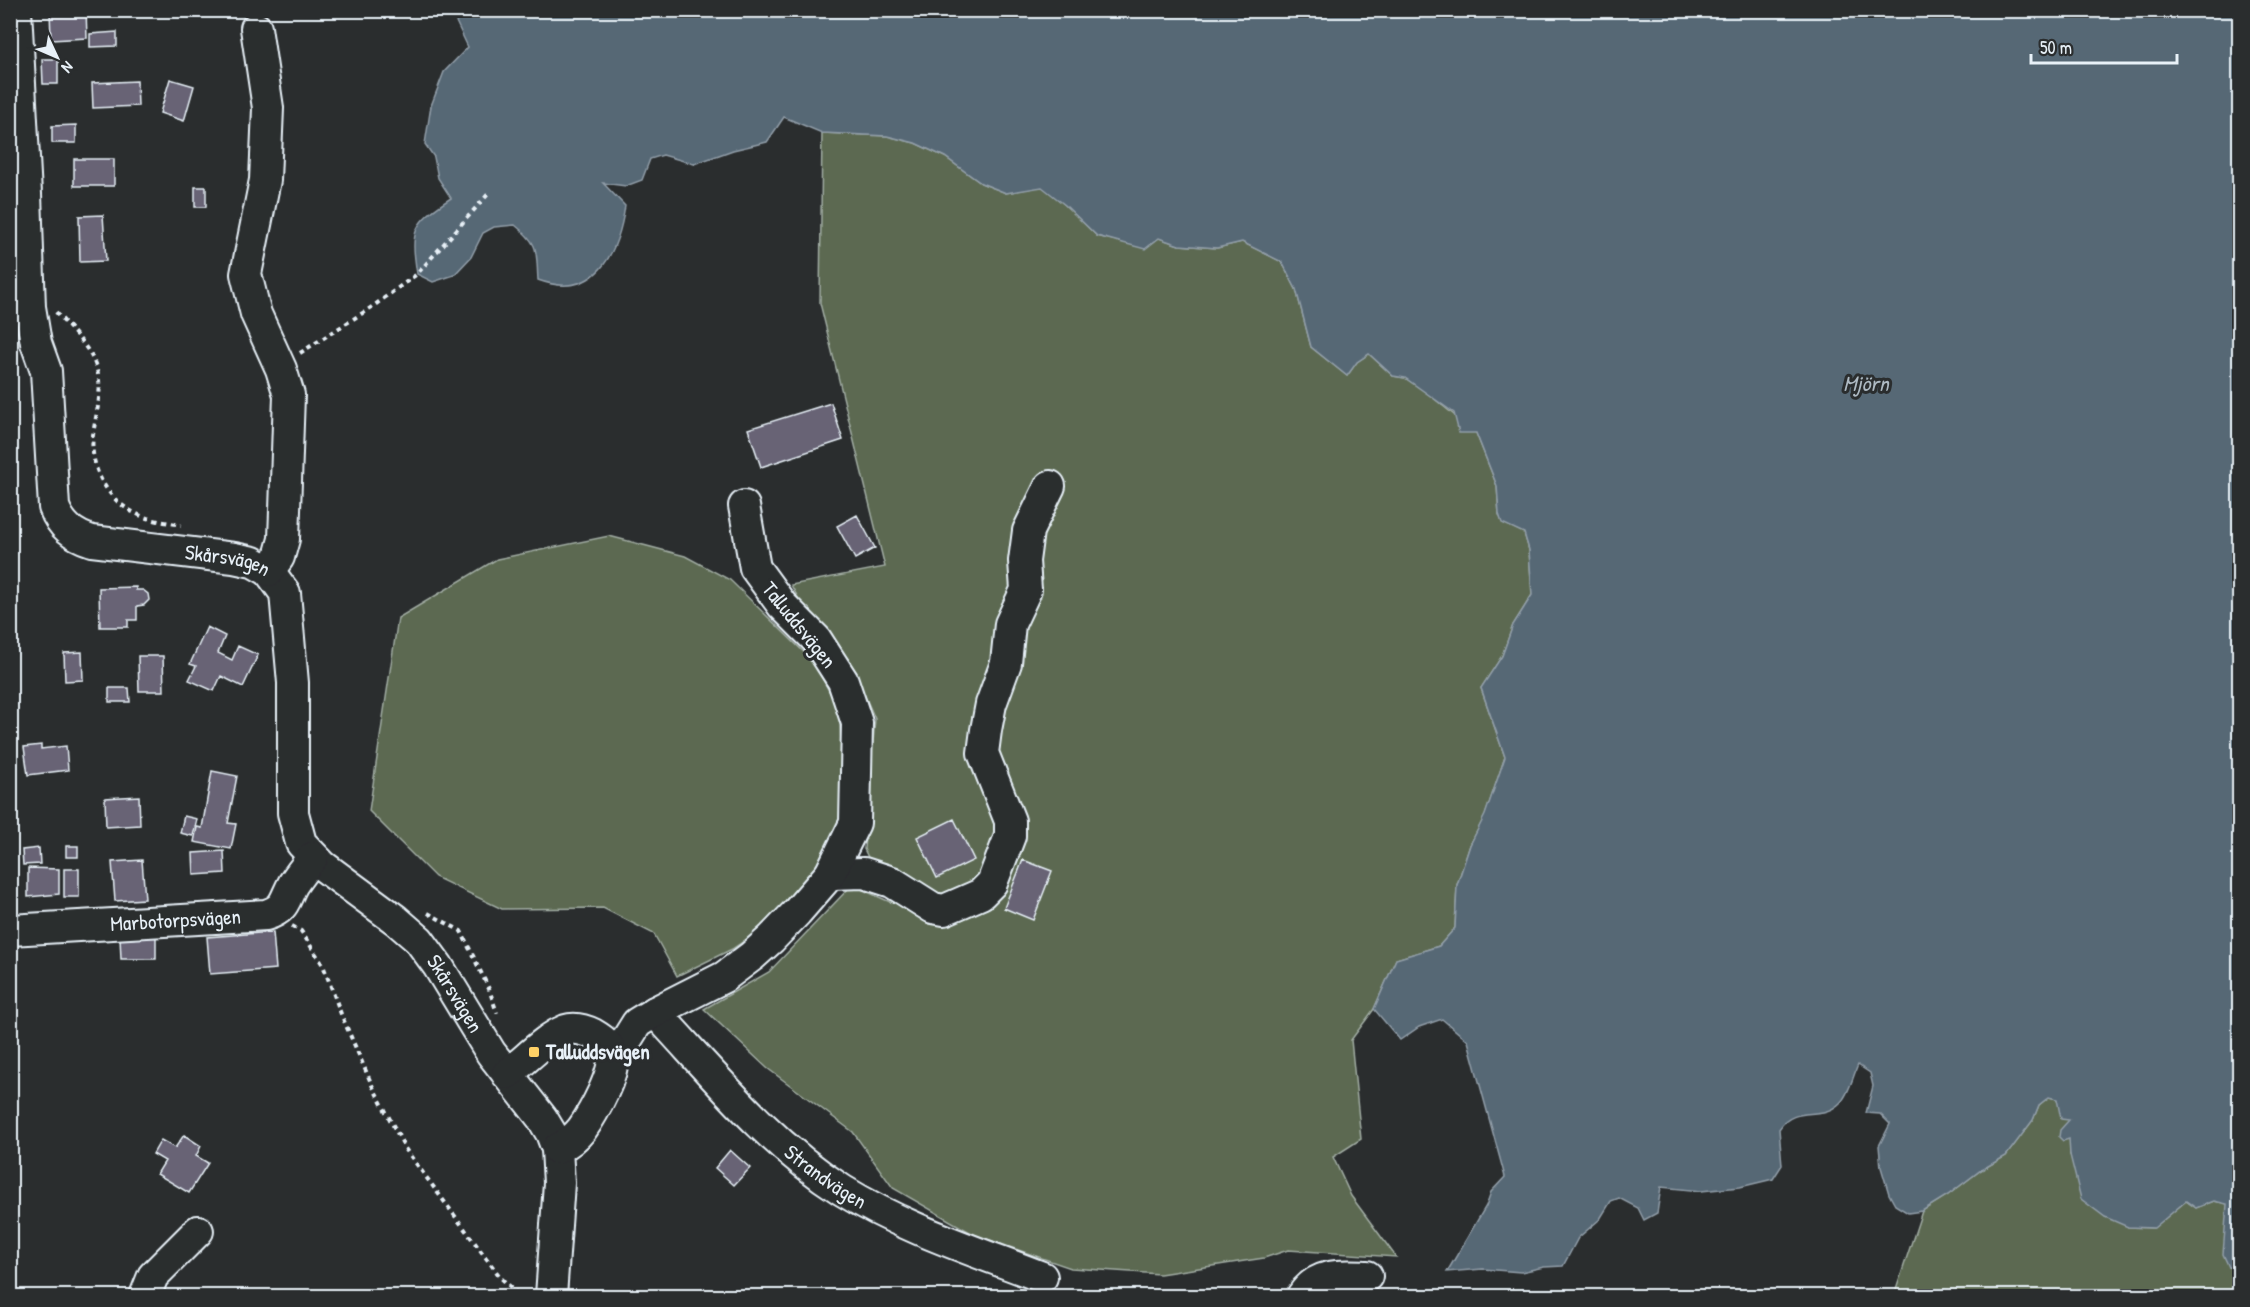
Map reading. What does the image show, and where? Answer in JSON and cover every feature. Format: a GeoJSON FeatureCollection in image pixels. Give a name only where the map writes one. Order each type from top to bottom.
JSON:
{"type":"FeatureCollection","features":[{"type":"Feature","properties":{"kind":"street","name":"Skårsvägen"},"geometry":{"type":"LineString","coordinates":[[16,10],[18,177],[30,307],[36,343],[46,372],[51,490],[59,519],[78,537],[92,541],[234,558],[253,562],[269,571],[285,593],[289,620],[293,683],[293,813],[301,843],[313,857],[419,940],[438,966],[491,1053],[542,1118],[557,1149]]}},
{"type":"Feature","properties":{"kind":"street"},"geometry":{"type":"LineString","coordinates":[[256,28],[268,108],[267,144],[265,180],[246,274],[256,314],[281,369],[289,394],[284,539],[279,557],[269,571]]}},
{"type":"Feature","properties":{"kind":"street"},"geometry":{"type":"LineString","coordinates":[[830,874],[864,873],[892,882],[933,908],[944,910],[981,894],[992,883],[1010,836],[1010,821],[983,753],[986,730],[991,704],[1006,663],[1010,624],[1026,590],[1024,561],[1028,531],[1050,486]]}},
{"type":"Feature","properties":{"kind":"street","name":"Talluddsvägen"},"geometry":{"type":"LineString","coordinates":[[612,1052],[627,1039],[637,1023],[724,977],[752,956],[797,912],[830,874],[855,824],[857,723],[843,681],[816,639],[782,606],[755,568],[744,506]]}},
{"type":"Feature","properties":{"kind":"street"},"geometry":{"type":"LineString","coordinates":[[275,912],[282,906],[292,886],[313,857]]}},
{"type":"Feature","properties":{"kind":"street","name":"Marbotorpsvägen"},"geometry":{"type":"LineString","coordinates":[[10,930],[266,915],[275,912]]}},
{"type":"Feature","properties":{"kind":"street","name":"Strandvägen"},"geometry":{"type":"LineString","coordinates":[[655,1012],[755,1121],[800,1159],[842,1189],[877,1209],[949,1241],[1042,1277]]}},
{"type":"Feature","properties":{"kind":"street"},"geometry":{"type":"LineString","coordinates":[[507,1074],[555,1036],[569,1029],[587,1031],[605,1043],[612,1052],[613,1064],[591,1114],[573,1139],[557,1149],[559,1182],[552,1296]]}},
{"type":"Feature","properties":{"kind":"street"},"geometry":{"type":"LineString","coordinates":[[146,1296],[153,1276],[198,1231]]}},
{"type":"Feature","properties":{"kind":"street"},"geometry":{"type":"LineString","coordinates":[[1302,1296],[1310,1286],[1321,1279],[1334,1275],[1367,1276]]}},
{"type":"Feature","properties":{"kind":"path"},"geometry":{"type":"LineString","coordinates":[[281,369],[307,348],[372,307],[417,274],[490,192]]}},
{"type":"Feature","properties":{"kind":"path"},"geometry":{"type":"LineString","coordinates":[[275,912],[281,921],[301,930],[323,965],[354,1044],[406,1150],[501,1278],[520,1296]]}},
{"type":"Feature","properties":{"kind":"green space"},"geometry":{"type":"Polygon","coordinates":[[[822,133],[887,136],[915,143],[945,157],[981,183],[1006,193],[1042,186],[1097,236],[1145,248],[1159,238],[1179,245],[1217,248],[1242,242],[1282,262],[1296,289],[1311,347],[1347,376],[1357,362],[1369,354],[1393,376],[1405,378],[1426,392],[1476,433],[1497,486],[1499,514],[1502,522],[1524,533],[1529,550],[1532,595],[1513,625],[1502,656],[1481,688],[1505,757],[1485,816],[1470,845],[1457,885],[1455,928],[1439,946],[1396,959],[1374,1009],[1351,1040],[1361,1139],[1333,1157],[1351,1196],[1396,1257],[1288,1250],[1264,1258],[1160,1274],[1071,1268],[975,1235],[893,1188],[853,1132],[767,1068],[704,1009],[769,972],[852,885],[890,902],[864,849],[875,719],[849,660],[808,615],[791,585],[885,567],[820,303],[822,133]]]}},
{"type":"Feature","properties":{"kind":"green space"},"geometry":{"type":"Polygon","coordinates":[[[609,536],[685,556],[730,580],[813,661],[839,710],[843,774],[842,814],[821,864],[774,921],[732,949],[677,976],[654,934],[603,908],[502,909],[435,877],[369,811],[398,618],[497,559],[609,536]]]}},
{"type":"Feature","properties":{"kind":"green space"},"geometry":{"type":"Polygon","coordinates":[[[2049,1097],[2057,1099],[2070,1120],[2070,1155],[2128,1227],[2153,1228],[2186,1201],[2196,1208],[2214,1201],[2228,1204],[2229,1267],[2239,1269],[2239,1296],[1894,1296],[1922,1211],[1981,1170],[2006,1156],[2033,1120],[2039,1105],[2049,1097]]]}},
{"type":"Feature","properties":{"kind":"water","name":"Mjörn"},"geometry":{"type":"Polygon","coordinates":[[[451,11],[2239,11],[2239,1269],[2229,1267],[2223,1254],[2227,1204],[2214,1201],[2196,1208],[2186,1201],[2154,1228],[2128,1227],[2105,1217],[2081,1199],[2070,1155],[2069,1139],[2063,1141],[2059,1137],[2060,1130],[2069,1120],[2061,1119],[2057,1099],[2049,1097],[2039,1105],[2033,1120],[2006,1156],[1981,1170],[1922,1211],[1908,1213],[1895,1205],[1889,1194],[1881,1167],[1879,1146],[1890,1124],[1880,1114],[1866,1113],[1873,1086],[1870,1073],[1858,1065],[1843,1100],[1833,1109],[1793,1117],[1785,1121],[1779,1129],[1782,1165],[1773,1179],[1740,1187],[1701,1191],[1661,1187],[1657,1213],[1644,1220],[1638,1208],[1619,1198],[1611,1201],[1600,1219],[1578,1238],[1563,1266],[1521,1272],[1483,1269],[1447,1272],[1486,1206],[1491,1192],[1505,1177],[1468,1041],[1442,1019],[1419,1027],[1400,1040],[1374,1009],[1396,959],[1439,946],[1455,928],[1457,885],[1470,845],[1485,815],[1505,757],[1481,688],[1502,656],[1513,625],[1532,595],[1529,550],[1524,533],[1502,523],[1497,486],[1476,433],[1459,433],[1454,413],[1405,378],[1393,376],[1369,354],[1357,362],[1347,376],[1311,347],[1296,289],[1282,262],[1242,242],[1217,248],[1179,245],[1159,238],[1145,249],[1097,236],[1065,205],[1042,187],[1006,193],[981,183],[945,157],[915,143],[887,136],[822,133],[784,117],[767,142],[733,150],[694,164],[663,155],[650,159],[642,180],[626,186],[603,183],[625,206],[622,224],[609,256],[600,269],[589,278],[575,284],[558,285],[538,280],[533,243],[515,225],[494,227],[483,233],[471,257],[454,275],[433,282],[417,274],[414,247],[417,228],[422,221],[451,198],[438,178],[434,157],[425,144],[431,106],[444,72],[468,47],[451,11]]]}},
{"type":"Feature","properties":{"kind":"building"},"geometry":{"type":"Polygon","coordinates":[[[50,10],[86,10],[87,38],[51,40],[50,10]]]}},
{"type":"Feature","properties":{"kind":"building"},"geometry":{"type":"Polygon","coordinates":[[[117,32],[117,46],[90,47],[90,34],[117,32]]]}},
{"type":"Feature","properties":{"kind":"building"},"geometry":{"type":"Polygon","coordinates":[[[42,59],[58,59],[58,84],[43,84],[42,59]]]}},
{"type":"Feature","properties":{"kind":"building"},"geometry":{"type":"Polygon","coordinates":[[[170,79],[194,86],[184,121],[160,113],[170,79]]]}},
{"type":"Feature","properties":{"kind":"building"},"geometry":{"type":"Polygon","coordinates":[[[137,81],[138,106],[93,108],[92,83],[137,81]]]}},
{"type":"Feature","properties":{"kind":"building"},"geometry":{"type":"Polygon","coordinates":[[[76,125],[76,143],[52,143],[52,126],[76,125]]]}},
{"type":"Feature","properties":{"kind":"building"},"geometry":{"type":"Polygon","coordinates":[[[74,159],[114,159],[114,186],[74,186],[74,159]]]}},
{"type":"Feature","properties":{"kind":"building"},"geometry":{"type":"Polygon","coordinates":[[[195,187],[206,187],[206,207],[195,207],[195,187]]]}},
{"type":"Feature","properties":{"kind":"building"},"geometry":{"type":"Polygon","coordinates":[[[103,215],[106,261],[80,262],[79,216],[103,215]]]}},
{"type":"Feature","properties":{"kind":"building"},"geometry":{"type":"Polygon","coordinates":[[[831,403],[843,440],[761,467],[748,429],[831,403]]]}},
{"type":"Feature","properties":{"kind":"building"},"geometry":{"type":"Polygon","coordinates":[[[857,515],[875,548],[855,559],[837,526],[857,515]]]}},
{"type":"Feature","properties":{"kind":"building"},"geometry":{"type":"Polygon","coordinates":[[[136,587],[136,590],[143,590],[148,594],[149,600],[144,605],[137,606],[137,620],[128,620],[128,627],[100,627],[99,588],[136,587]]]}},
{"type":"Feature","properties":{"kind":"building"},"geometry":{"type":"Polygon","coordinates":[[[207,627],[225,636],[218,653],[232,660],[238,646],[258,655],[243,687],[221,676],[214,691],[189,680],[196,666],[190,664],[207,627]]]}},
{"type":"Feature","properties":{"kind":"building"},"geometry":{"type":"Polygon","coordinates":[[[82,652],[83,680],[65,681],[64,653],[82,652]]]}},
{"type":"Feature","properties":{"kind":"building"},"geometry":{"type":"Polygon","coordinates":[[[138,656],[163,656],[164,691],[139,691],[138,656]]]}},
{"type":"Feature","properties":{"kind":"building"},"geometry":{"type":"Polygon","coordinates":[[[109,688],[129,688],[130,702],[109,702],[109,688]]]}},
{"type":"Feature","properties":{"kind":"building"},"geometry":{"type":"Polygon","coordinates":[[[41,745],[41,749],[66,746],[68,770],[28,775],[24,747],[41,745]]]}},
{"type":"Feature","properties":{"kind":"building"},"geometry":{"type":"Polygon","coordinates":[[[212,771],[237,776],[228,823],[236,824],[231,849],[194,842],[197,827],[202,828],[212,771]]]}},
{"type":"Feature","properties":{"kind":"building"},"geometry":{"type":"Polygon","coordinates":[[[139,796],[140,825],[106,827],[105,798],[139,796]]]}},
{"type":"Feature","properties":{"kind":"building"},"geometry":{"type":"Polygon","coordinates":[[[184,816],[197,819],[193,836],[180,833],[184,816]]]}},
{"type":"Feature","properties":{"kind":"building"},"geometry":{"type":"Polygon","coordinates":[[[954,819],[974,860],[937,878],[917,837],[954,819]]]}},
{"type":"Feature","properties":{"kind":"building"},"geometry":{"type":"Polygon","coordinates":[[[66,846],[78,846],[78,857],[66,857],[66,846]]]}},
{"type":"Feature","properties":{"kind":"building"},"geometry":{"type":"Polygon","coordinates":[[[39,848],[40,864],[23,865],[22,850],[39,848]]]}},
{"type":"Feature","properties":{"kind":"building"},"geometry":{"type":"Polygon","coordinates":[[[224,851],[225,873],[194,875],[193,853],[224,851]]]}},
{"type":"Feature","properties":{"kind":"building"},"geometry":{"type":"Polygon","coordinates":[[[142,860],[145,899],[115,901],[112,862],[142,860]]]}},
{"type":"Feature","properties":{"kind":"building"},"geometry":{"type":"Polygon","coordinates":[[[1023,860],[1052,871],[1033,920],[1004,908],[1023,860]]]}},
{"type":"Feature","properties":{"kind":"building"},"geometry":{"type":"Polygon","coordinates":[[[28,868],[59,869],[59,894],[28,897],[28,868]]]}},
{"type":"Feature","properties":{"kind":"building"},"geometry":{"type":"Polygon","coordinates":[[[64,869],[79,869],[79,897],[64,897],[64,869]]]}},
{"type":"Feature","properties":{"kind":"building"},"geometry":{"type":"Polygon","coordinates":[[[273,932],[276,969],[210,974],[207,937],[273,932]]]}},
{"type":"Feature","properties":{"kind":"building"},"geometry":{"type":"Polygon","coordinates":[[[120,937],[156,937],[156,959],[121,959],[120,937]]]}},
{"type":"Feature","properties":{"kind":"building"},"geometry":{"type":"Polygon","coordinates":[[[184,1135],[201,1146],[196,1156],[208,1163],[189,1193],[157,1174],[165,1161],[153,1154],[161,1140],[175,1148],[184,1135]]]}},
{"type":"Feature","properties":{"kind":"building"},"geometry":{"type":"Polygon","coordinates":[[[730,1150],[750,1168],[734,1185],[715,1168],[730,1150]]]}},
{"type":"Feature","properties":{"kind":"place","name":"Talluddsvägen"},"geometry":{"type":"Point","coordinates":[534,1052]}}]}
